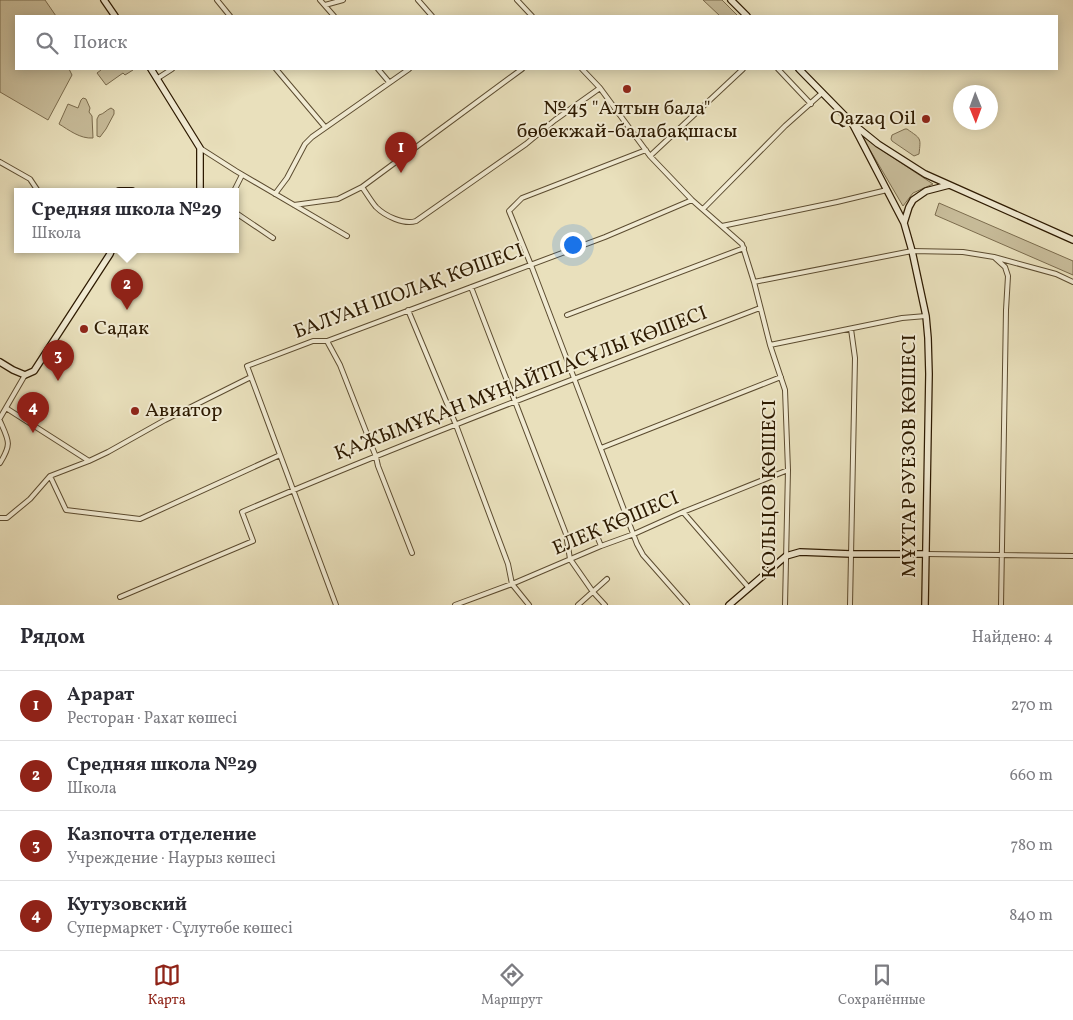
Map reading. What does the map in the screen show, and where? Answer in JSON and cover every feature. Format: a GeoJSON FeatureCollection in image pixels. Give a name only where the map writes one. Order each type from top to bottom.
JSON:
{"type":"FeatureCollection","features":[{"type":"Feature","properties":{"kind":"street"},"geometry":{"type":"LineString","coordinates":[[104,0],[114,15]]}},
{"type":"Feature","properties":{"kind":"street"},"geometry":{"type":"LineString","coordinates":[[217,0],[229,15]]}},
{"type":"Feature","properties":{"kind":"street"},"geometry":{"type":"LineString","coordinates":[[320,0],[333,15]]}},
{"type":"Feature","properties":{"kind":"street"},"geometry":{"type":"LineString","coordinates":[[325,5],[343,0]]}},
{"type":"Feature","properties":{"kind":"street"},"geometry":{"type":"LineString","coordinates":[[418,0],[431,15]]}},
{"type":"Feature","properties":{"kind":"street"},"geometry":{"type":"LineString","coordinates":[[517,0],[531,15]]}},
{"type":"Feature","properties":{"kind":"street"},"geometry":{"type":"LineString","coordinates":[[731,0],[746,15]]}},
{"type":"Feature","properties":{"kind":"street"},"geometry":{"type":"LineString","coordinates":[[152,70],[200,148],[242,175],[347,236]]}},
{"type":"Feature","properties":{"kind":"street"},"geometry":{"type":"LineString","coordinates":[[158,78],[170,70]]}},
{"type":"Feature","properties":{"kind":"street"},"geometry":{"type":"LineString","coordinates":[[277,70],[325,126]]}},
{"type":"Feature","properties":{"kind":"street"},"geometry":{"type":"LineString","coordinates":[[379,70],[389,82]]}},
{"type":"Feature","properties":{"kind":"street"},"geometry":{"type":"LineString","coordinates":[[276,194],[305,144],[312,137],[325,126],[407,70]]}},
{"type":"Feature","properties":{"kind":"street"},"geometry":{"type":"LineString","coordinates":[[294,205],[338,199],[362,187],[521,70]]}},
{"type":"Feature","properties":{"kind":"street","name":"КОЛЬЦОВ КӨШЕСІ"},"geometry":{"type":"LineString","coordinates":[[583,70],[600,88],[650,156],[692,200],[742,244],[744,248],[770,344],[785,390],[788,470],[785,605]]}},
{"type":"Feature","properties":{"kind":"street"},"geometry":{"type":"LineString","coordinates":[[650,156],[742,70]]}},
{"type":"Feature","properties":{"kind":"street"},"geometry":{"type":"LineString","coordinates":[[779,70],[811,104]]}},
{"type":"Feature","properties":{"kind":"street"},"geometry":{"type":"LineString","coordinates":[[800,70],[852,123],[872,139],[925,174],[1073,240]]}},
{"type":"Feature","properties":{"kind":"street"},"geometry":{"type":"LineString","coordinates":[[362,187],[380,211],[404,222],[412,223],[529,142],[555,120],[600,88]]}},
{"type":"Feature","properties":{"kind":"street"},"geometry":{"type":"LineString","coordinates":[[703,209],[785,126],[822,93]]}},
{"type":"Feature","properties":{"kind":"street","name":"МҰХТАР ӘУЕЗОВ КӨШЕСІ"},"geometry":{"type":"LineString","coordinates":[[852,123],[904,223],[926,316],[929,374],[925,605]]}},
{"type":"Feature","properties":{"kind":"street"},"geometry":{"type":"LineString","coordinates":[[200,148],[201,188]]}},
{"type":"Feature","properties":{"kind":"street"},"geometry":{"type":"LineString","coordinates":[[646,150],[522,198],[509,211],[638,544],[643,555],[687,605]]}},
{"type":"Feature","properties":{"kind":"street"},"geometry":{"type":"LineString","coordinates":[[0,162],[30,179],[36,188]]}},
{"type":"Feature","properties":{"kind":"street"},"geometry":{"type":"LineString","coordinates":[[236,188],[242,175]]}},
{"type":"Feature","properties":{"kind":"street"},"geometry":{"type":"LineString","coordinates":[[904,223],[913,200],[926,191],[949,185]]}},
{"type":"Feature","properties":{"kind":"street"},"geometry":{"type":"LineString","coordinates":[[722,226],[887,190]]}},
{"type":"Feature","properties":{"kind":"street","name":"БАЛУАН ШОЛАҚ КӨШЕСІ"},"geometry":{"type":"LineString","coordinates":[[251,377],[247,366],[313,341],[327,341],[531,265],[605,237],[692,200]]}},
{"type":"Feature","properties":{"kind":"street"},"geometry":{"type":"LineString","coordinates":[[239,215],[273,238]]}},
{"type":"Feature","properties":{"kind":"street"},"geometry":{"type":"LineString","coordinates":[[567,315],[744,248]]}},
{"type":"Feature","properties":{"kind":"street"},"geometry":{"type":"LineString","coordinates":[[754,282],[912,251],[962,252],[994,257],[1056,274],[1073,282]]}},
{"type":"Feature","properties":{"kind":"street"},"geometry":{"type":"LineString","coordinates":[[0,463],[8,451],[9,441],[0,420],[6,408],[25,375],[34,371],[110,253]]}},
{"type":"Feature","properties":{"kind":"street"},"geometry":{"type":"LineString","coordinates":[[994,257],[1005,268],[1008,276],[1001,605]]}},
{"type":"Feature","properties":{"kind":"street"},"geometry":{"type":"LineString","coordinates":[[471,287],[566,534],[570,559],[593,592],[605,605]]}},
{"type":"Feature","properties":{"kind":"street","name":"ҚАЖЫМҰҚАН МҰҢАЙТПАСҰЛЫ КӨШЕСІ"},"geometry":{"type":"LineString","coordinates":[[120,597],[253,541],[242,512],[514,401],[760,308]]}},
{"type":"Feature","properties":{"kind":"street"},"geometry":{"type":"LineString","coordinates":[[408,310],[456,425],[508,564],[512,584],[529,605]]}},
{"type":"Feature","properties":{"kind":"street"},"geometry":{"type":"LineString","coordinates":[[770,344],[902,318],[926,316]]}},
{"type":"Feature","properties":{"kind":"street"},"geometry":{"type":"LineString","coordinates":[[850,605],[855,358],[851,329]]}},
{"type":"Feature","properties":{"kind":"street"},"geometry":{"type":"LineString","coordinates":[[327,341],[340,366],[412,553]]}},
{"type":"Feature","properties":{"kind":"street"},"geometry":{"type":"LineString","coordinates":[[0,362],[25,375]]}},
{"type":"Feature","properties":{"kind":"street"},"geometry":{"type":"LineString","coordinates":[[0,518],[7,518],[30,499],[50,476],[108,452],[165,420],[251,377],[336,605]]}},
{"type":"Feature","properties":{"kind":"street"},"geometry":{"type":"LineString","coordinates":[[602,448],[781,377]]}},
{"type":"Feature","properties":{"kind":"street"},"geometry":{"type":"LineString","coordinates":[[6,408],[89,461]]}},
{"type":"Feature","properties":{"kind":"street"},"geometry":{"type":"LineString","coordinates":[[50,476],[66,510],[140,519],[280,454]]}},
{"type":"Feature","properties":{"kind":"street","name":"ЕЛЕК КӨШЕСІ"},"geometry":{"type":"LineString","coordinates":[[456,605],[512,584],[788,470]]}},
{"type":"Feature","properties":{"kind":"street"},"geometry":{"type":"LineString","coordinates":[[683,512],[749,588]]}},
{"type":"Feature","properties":{"kind":"street"},"geometry":{"type":"LineString","coordinates":[[595,531],[601,546]]}},
{"type":"Feature","properties":{"kind":"street"},"geometry":{"type":"LineString","coordinates":[[729,605],[786,556],[800,552],[1073,556]]}},
{"type":"Feature","properties":{"kind":"street"},"geometry":{"type":"LineString","coordinates":[[578,605],[607,579]]}},
{"type":"Feature","properties":{"kind":"shaded area"},"geometry":{"type":"Polygon","coordinates":[[[0,0],[45,0],[55,15],[15,15],[15,70],[70,70],[72,75],[48,120],[0,92],[0,0]]]}},
{"type":"Feature","properties":{"kind":"shaded area"},"geometry":{"type":"Polygon","coordinates":[[[703,0],[722,0],[737,15],[719,15],[703,0]]]}},
{"type":"Feature","properties":{"kind":"shaded area"},"geometry":{"type":"Polygon","coordinates":[[[101,70],[133,70],[125,75],[123,73],[106,85],[97,73],[101,70]]]}},
{"type":"Feature","properties":{"kind":"shaded area"},"geometry":{"type":"Polygon","coordinates":[[[83,98],[86,99],[92,116],[93,138],[79,136],[59,124],[68,104],[78,108],[83,98]]]}},
{"type":"Feature","properties":{"kind":"shaded area"},"geometry":{"type":"Polygon","coordinates":[[[111,108],[114,110],[114,114],[100,137],[97,136],[97,119],[99,115],[111,108]]]}},
{"type":"Feature","properties":{"kind":"shaded area"},"geometry":{"type":"Polygon","coordinates":[[[905,129],[912,132],[919,139],[919,154],[914,156],[892,141],[892,135],[905,129]]]}},
{"type":"Feature","properties":{"kind":"shaded area"},"geometry":{"type":"Polygon","coordinates":[[[860,133],[883,151],[933,184],[913,193],[903,206],[860,133]]]}},
{"type":"Feature","properties":{"kind":"shaded area"},"geometry":{"type":"Polygon","coordinates":[[[939,203],[1073,261],[1073,275],[935,215],[939,203]]]}},
{"type":"Feature","properties":{"kind":"place","name":"№45 \"Алтын бала\" бөбекжай-балабақшасы"},"geometry":{"type":"Point","coordinates":[627,89]}},
{"type":"Feature","properties":{"kind":"place","name":"Qazaq Oil"},"geometry":{"type":"Point","coordinates":[926,119]}},
{"type":"Feature","properties":{"kind":"place","name":"Арарат"},"geometry":{"type":"Point","coordinates":[401,173]}},
{"type":"Feature","properties":{"kind":"place","name":"Средняя школа №29"},"geometry":{"type":"Point","coordinates":[127,310]}},
{"type":"Feature","properties":{"kind":"place","name":"Садак"},"geometry":{"type":"Point","coordinates":[84,329]}},
{"type":"Feature","properties":{"kind":"place","name":"Казпочта отделение"},"geometry":{"type":"Point","coordinates":[58,381]}},
{"type":"Feature","properties":{"kind":"place","name":"Авиатор"},"geometry":{"type":"Point","coordinates":[135,411]}},
{"type":"Feature","properties":{"kind":"place","name":"Кутузовский"},"geometry":{"type":"Point","coordinates":[33,433]}}]}
